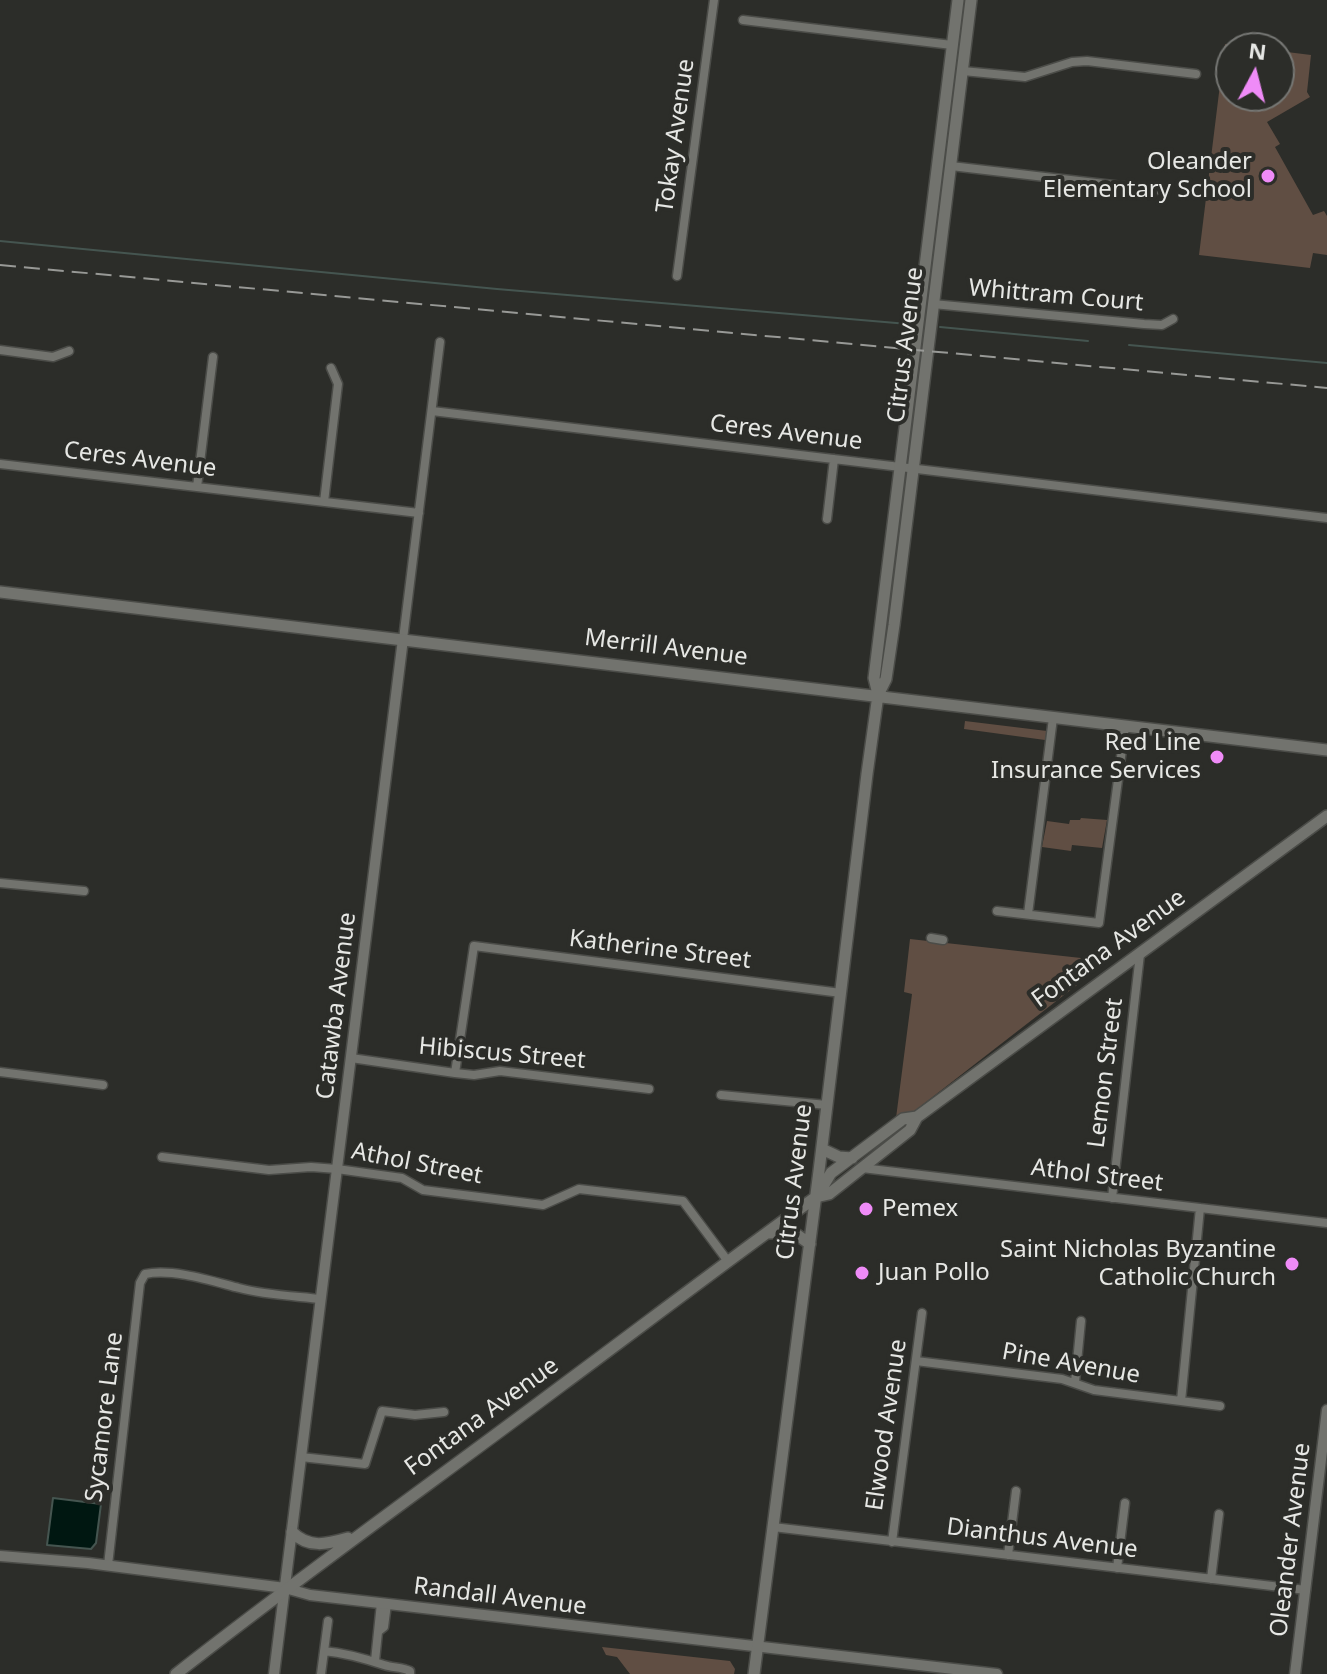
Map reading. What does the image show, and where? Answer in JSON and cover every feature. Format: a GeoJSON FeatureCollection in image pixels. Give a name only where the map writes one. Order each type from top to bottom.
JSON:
{"type":"FeatureCollection","features":[{"type":"Feature","properties":{"kind":"main road","name":"Citrus Avenue"},"geometry":{"type":"LineString","coordinates":[[878,695],[874,678],[958,0]]}},
{"type":"Feature","properties":{"kind":"main road","name":"Citrus Avenue"},"geometry":{"type":"LineString","coordinates":[[754,1674],[878,695],[886,679],[892,639],[971,0]]}},
{"type":"Feature","properties":{"kind":"main road","name":"Merrill Avenue"},"geometry":{"type":"LineString","coordinates":[[0,592],[1327,750]]}},
{"type":"Feature","properties":{"kind":"main road","name":"Fontana Avenue"},"geometry":{"type":"LineString","coordinates":[[816,1197],[829,1194],[910,1130],[917,1117],[1327,816]]}},
{"type":"Feature","properties":{"kind":"main road","name":"Fontana Avenue"},"geometry":{"type":"LineString","coordinates":[[176,1674],[285,1588],[816,1197],[831,1173],[903,1119],[917,1117]]}},
{"type":"Feature","properties":{"kind":"main road"},"geometry":{"type":"LineString","coordinates":[[822,1149],[839,1157],[852,1158]]}},
{"type":"Feature","properties":{"kind":"main road"},"geometry":{"type":"LineString","coordinates":[[766,1233],[793,1232],[810,1244]]}},
{"type":"Feature","properties":{"kind":"main road"},"geometry":{"type":"LineString","coordinates":[[292,1532],[300,1540],[314,1545],[356,1536]]}},
{"type":"Feature","properties":{"kind":"street","name":"Tokay Avenue"},"geometry":{"type":"LineString","coordinates":[[677,276],[714,0]]}},
{"type":"Feature","properties":{"kind":"street"},"geometry":{"type":"LineString","coordinates":[[743,20],[952,45]]}},
{"type":"Feature","properties":{"kind":"street"},"geometry":{"type":"LineString","coordinates":[[963,71],[1025,77],[1072,62],[1087,61],[1196,74]]}},
{"type":"Feature","properties":{"kind":"street"},"geometry":{"type":"LineString","coordinates":[[951,166],[1156,190]]}},
{"type":"Feature","properties":{"kind":"street","name":"Whittram Court"},"geometry":{"type":"LineString","coordinates":[[933,304],[1144,324],[1162,325],[1173,319]]}},
{"type":"Feature","properties":{"kind":"street","name":"Catawba Avenue"},"geometry":{"type":"LineString","coordinates":[[274,1674],[440,342]]}},
{"type":"Feature","properties":{"kind":"street"},"geometry":{"type":"LineString","coordinates":[[0,350],[53,357],[69,351]]}},
{"type":"Feature","properties":{"kind":"street"},"geometry":{"type":"LineString","coordinates":[[197,487],[213,357]]}},
{"type":"Feature","properties":{"kind":"street"},"geometry":{"type":"LineString","coordinates":[[324,502],[338,384],[331,368]]}},
{"type":"Feature","properties":{"kind":"street","name":"Ceres Avenue"},"geometry":{"type":"LineString","coordinates":[[432,411],[1327,518]]}},
{"type":"Feature","properties":{"kind":"street"},"geometry":{"type":"LineString","coordinates":[[827,519],[834,459]]}},
{"type":"Feature","properties":{"kind":"street","name":"Ceres Avenue"},"geometry":{"type":"LineString","coordinates":[[0,464],[419,513]]}},
{"type":"Feature","properties":{"kind":"street"},"geometry":{"type":"LineString","coordinates":[[1028,914],[1053,718]]}},
{"type":"Feature","properties":{"kind":"street"},"geometry":{"type":"LineString","coordinates":[[997,911],[1099,923],[1125,727]]}},
{"type":"Feature","properties":{"kind":"street"},"geometry":{"type":"LineString","coordinates":[[0,883],[84,891]]}},
{"type":"Feature","properties":{"kind":"street"},"geometry":{"type":"LineString","coordinates":[[931,938],[943,940]]}},
{"type":"Feature","properties":{"kind":"street","name":"Katherine Street"},"geometry":{"type":"LineString","coordinates":[[455,1073],[474,946],[841,993]]}},
{"type":"Feature","properties":{"kind":"street","name":"Lemon Street"},"geometry":{"type":"LineString","coordinates":[[1112,1198],[1140,954]]}},
{"type":"Feature","properties":{"kind":"street","name":"Hibiscus Street"},"geometry":{"type":"LineString","coordinates":[[351,1058],[474,1075],[500,1071],[649,1089]]}},
{"type":"Feature","properties":{"kind":"street"},"geometry":{"type":"LineString","coordinates":[[0,1072],[103,1085]]}},
{"type":"Feature","properties":{"kind":"street"},"geometry":{"type":"LineString","coordinates":[[721,1095],[827,1105]]}},
{"type":"Feature","properties":{"kind":"street","name":"Athol Street"},"geometry":{"type":"LineString","coordinates":[[162,1157],[269,1170],[337,1169],[402,1178],[423,1190],[543,1205],[579,1189],[683,1201],[727,1260]]}},
{"type":"Feature","properties":{"kind":"street","name":"Athol Street"},"geometry":{"type":"LineString","coordinates":[[862,1168],[1327,1223]]}},
{"type":"Feature","properties":{"kind":"street"},"geometry":{"type":"LineString","coordinates":[[1181,1401],[1200,1208]]}},
{"type":"Feature","properties":{"kind":"street","name":"Sycamore Lane"},"geometry":{"type":"LineString","coordinates":[[108,1565],[140,1283],[145,1274],[156,1272],[214,1280],[242,1289],[321,1299]]}},
{"type":"Feature","properties":{"kind":"street","name":"Elwood Avenue"},"geometry":{"type":"LineString","coordinates":[[892,1542],[922,1313]]}},
{"type":"Feature","properties":{"kind":"street"},"geometry":{"type":"LineString","coordinates":[[1075,1382],[1081,1321]]}},
{"type":"Feature","properties":{"kind":"street","name":"Pine Avenue"},"geometry":{"type":"LineString","coordinates":[[916,1361],[1075,1382],[1094,1390],[1220,1406]]}},
{"type":"Feature","properties":{"kind":"street","name":"Oleander Avenue"},"geometry":{"type":"LineString","coordinates":[[1295,1674],[1327,1410]]}},
{"type":"Feature","properties":{"kind":"street"},"geometry":{"type":"LineString","coordinates":[[301,1457],[365,1464],[382,1411],[415,1415],[444,1412]]}},
{"type":"Feature","properties":{"kind":"street"},"geometry":{"type":"LineString","coordinates":[[1008,1555],[1016,1491]]}},
{"type":"Feature","properties":{"kind":"street"},"geometry":{"type":"LineString","coordinates":[[1117,1568],[1125,1503]]}},
{"type":"Feature","properties":{"kind":"street"},"geometry":{"type":"LineString","coordinates":[[1211,1579],[1219,1514]]}},
{"type":"Feature","properties":{"kind":"street","name":"Dianthus Avenue"},"geometry":{"type":"LineString","coordinates":[[773,1527],[1306,1590]]}},
{"type":"Feature","properties":{"kind":"street","name":"Randall Avenue"},"geometry":{"type":"LineString","coordinates":[[0,1556],[108,1565],[285,1588],[310,1595],[997,1674]]}},
{"type":"Feature","properties":{"kind":"street"},"geometry":{"type":"LineString","coordinates":[[375,1661],[384,1604]]}},
{"type":"Feature","properties":{"kind":"street"},"geometry":{"type":"LineString","coordinates":[[321,1674],[328,1621]]}},
{"type":"Feature","properties":{"kind":"street"},"geometry":{"type":"LineString","coordinates":[[324,1651],[354,1654],[406,1669],[410,1674]]}},
{"type":"Feature","properties":{"kind":"shaded area"},"geometry":{"type":"Polygon","coordinates":[[[1295,53],[1311,55],[1307,92],[1310,97],[1295,106],[1295,53]]]}},
{"type":"Feature","properties":{"kind":"shaded area"},"geometry":{"type":"Polygon","coordinates":[[[1217,112],[1284,112],[1267,122],[1280,144],[1275,147],[1313,215],[1324,211],[1327,216],[1327,255],[1313,253],[1310,268],[1199,255],[1217,112]]]}},
{"type":"Feature","properties":{"kind":"shaded area"},"geometry":{"type":"Polygon","coordinates":[[[965,721],[1047,731],[1045,740],[964,729],[965,721]]]}},
{"type":"Feature","properties":{"kind":"shaded area"},"geometry":{"type":"Polygon","coordinates":[[[1070,820],[1107,820],[1102,848],[1072,845],[1071,851],[1042,847],[1047,821],[1069,824],[1070,820]]]}},
{"type":"Feature","properties":{"kind":"shaded area"},"geometry":{"type":"Polygon","coordinates":[[[910,939],[1108,961],[908,1116],[896,1118],[912,994],[904,992],[910,939]]]}},
{"type":"Feature","properties":{"kind":"shaded area"},"geometry":{"type":"Polygon","coordinates":[[[602,1647],[730,1661],[735,1669],[734,1674],[630,1674],[617,1657],[606,1655],[602,1647]]]}},
{"type":"Feature","properties":{"kind":"water"},"geometry":{"type":"Polygon","coordinates":[[[53,1498],[101,1504],[96,1543],[91,1549],[47,1545],[53,1498]]]}},
{"type":"Feature","properties":{"kind":"waterway"},"geometry":{"type":"LineString","coordinates":[[0,241],[497,289],[908,324]]}},
{"type":"Feature","properties":{"kind":"waterway"},"geometry":{"type":"LineString","coordinates":[[940,327],[1088,341]]}},
{"type":"Feature","properties":{"kind":"waterway"},"geometry":{"type":"LineString","coordinates":[[1129,345],[1327,363]]}},
{"type":"Feature","properties":{"kind":"railway"},"geometry":{"type":"LineString","coordinates":[[0,265],[1327,388]]}},
{"type":"Feature","properties":{"kind":"place","name":"Oleander Elementary School"},"geometry":{"type":"Point","coordinates":[1268,176]}},
{"type":"Feature","properties":{"kind":"place","name":"Red Line Insurance Services"},"geometry":{"type":"Point","coordinates":[1217,757]}},
{"type":"Feature","properties":{"kind":"place","name":"Pemex"},"geometry":{"type":"Point","coordinates":[866,1209]}},
{"type":"Feature","properties":{"kind":"place","name":"Saint Nicholas Byzantine Catholic Church"},"geometry":{"type":"Point","coordinates":[1292,1264]}},
{"type":"Feature","properties":{"kind":"place","name":"Juan Pollo"},"geometry":{"type":"Point","coordinates":[862,1273]}}]}
